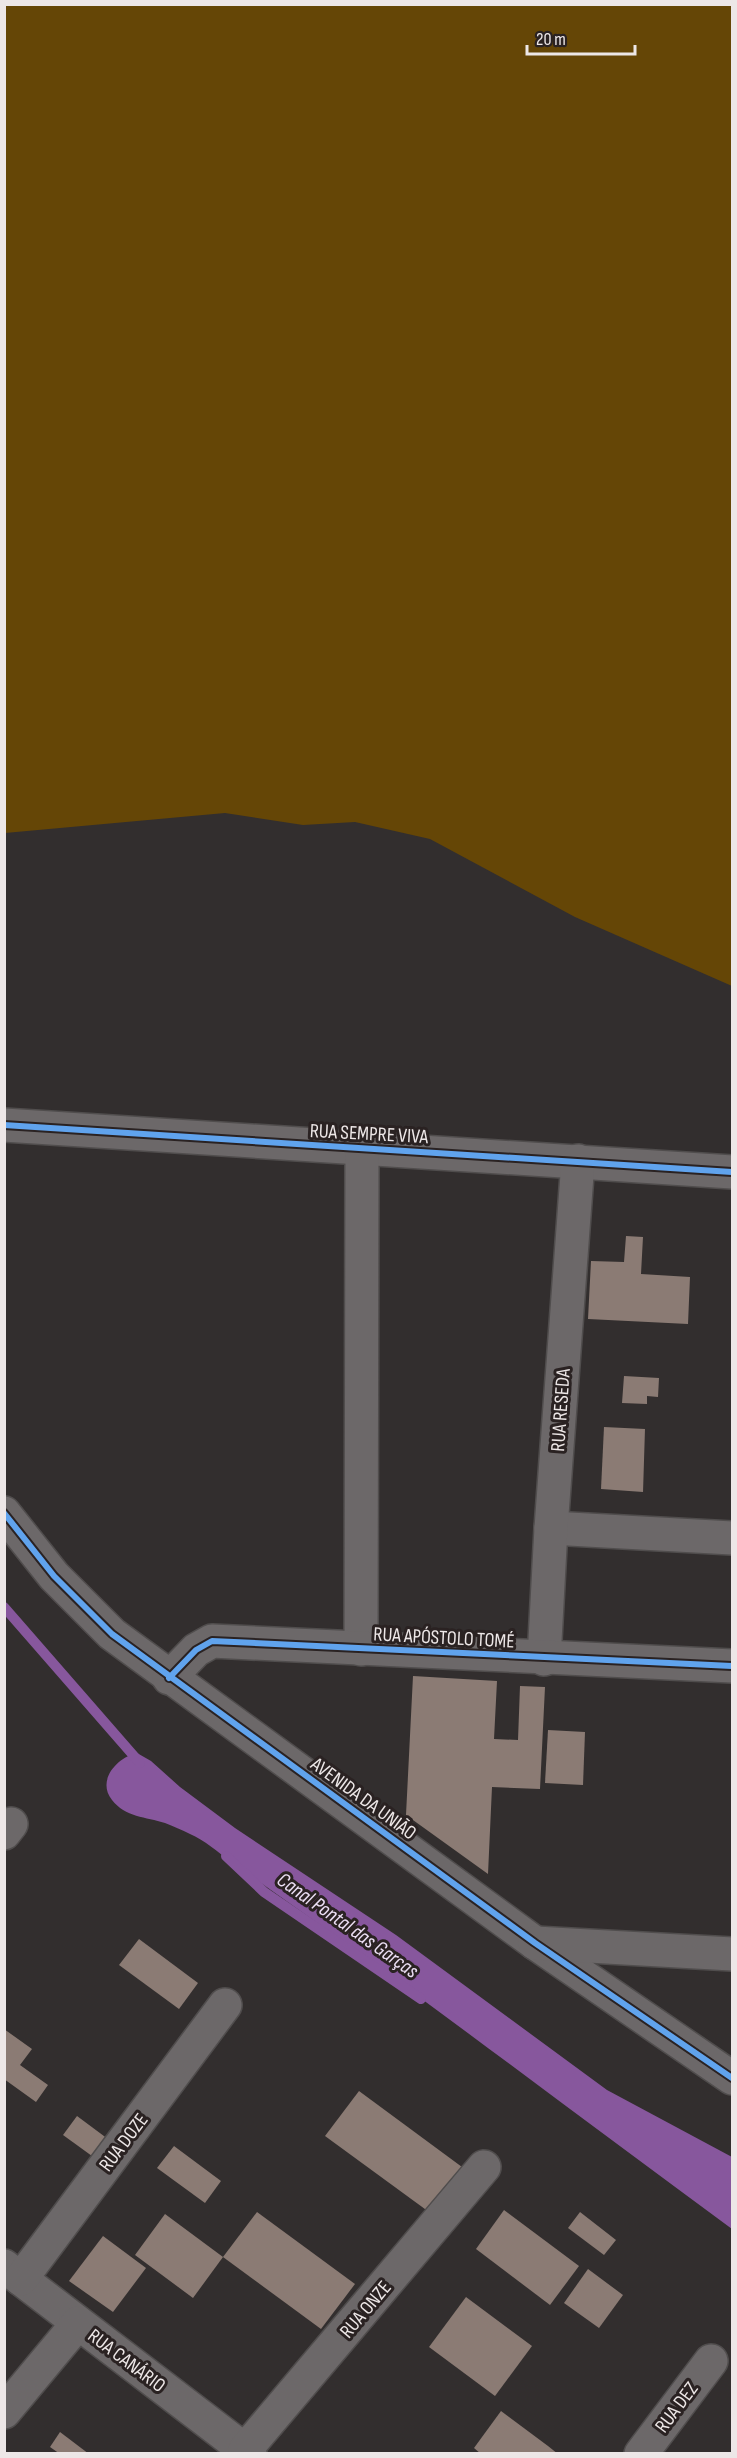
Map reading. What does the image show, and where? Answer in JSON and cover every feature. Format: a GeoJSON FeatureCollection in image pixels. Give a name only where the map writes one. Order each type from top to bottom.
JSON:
{"type":"FeatureCollection","features":[{"type":"Feature","properties":{"kind":"street","name":"RUA SEMPRE VIVA"},"geometry":{"type":"LineString","coordinates":[[4,1125],[732,1172]]}},
{"type":"Feature","properties":{"kind":"street"},"geometry":{"type":"LineString","coordinates":[[361,1649],[363,1149]]}},
{"type":"Feature","properties":{"kind":"street","name":"RUA RESEDA"},"geometry":{"type":"LineString","coordinates":[[544,1659],[551,1528],[578,1161]]}},
{"type":"Feature","properties":{"kind":"street","name":"AVENIDA DA UNIÃO"},"geometry":{"type":"LineString","coordinates":[[4,1513],[74,1598],[112,1634],[169,1678],[536,1943],[732,2078]]}},
{"type":"Feature","properties":{"kind":"street"},"geometry":{"type":"LineString","coordinates":[[551,1528],[732,1538]]}},
{"type":"Feature","properties":{"kind":"street","name":"RUA APÓSTOLO TOMÉ"},"geometry":{"type":"LineString","coordinates":[[169,1678],[196,1650],[212,1641],[544,1659],[732,1666]]}},
{"type":"Feature","properties":{"kind":"street"},"geometry":{"type":"LineString","coordinates":[[536,1943],[732,1954]]}},
{"type":"Feature","properties":{"kind":"street","name":"RUA DOZE"},"geometry":{"type":"LineString","coordinates":[[13,2273],[225,2005]]}},
{"type":"Feature","properties":{"kind":"street","name":"RUA ONZE"},"geometry":{"type":"LineString","coordinates":[[247,2452],[484,2167]]}},
{"type":"Feature","properties":{"kind":"street","name":"RUA CANÁRIO"},"geometry":{"type":"LineString","coordinates":[[13,2273],[247,2452]]}},
{"type":"Feature","properties":{"kind":"street"},"geometry":{"type":"LineString","coordinates":[[4,2412],[78,2323]]}},
{"type":"Feature","properties":{"kind":"street","name":"RUA DEZ"},"geometry":{"type":"LineString","coordinates":[[641,2454],[711,2361]]}},
{"type":"Feature","properties":{"kind":"shaded area"},"geometry":{"type":"Polygon","coordinates":[[[5,4],[732,5],[732,986],[575,917],[430,839],[355,822],[303,825],[225,813],[5,833],[5,4]]]}},
{"type":"Feature","properties":{"kind":"water"},"geometry":{"type":"Polygon","coordinates":[[[137,1753],[151,1761],[180,1787],[235,1828],[396,1935],[607,2090],[732,2157],[732,2229],[206,1843],[165,1823],[136,1816],[117,1806],[108,1792],[106,1785],[108,1777],[111,1770],[123,1759],[137,1753]]]}},
{"type":"Feature","properties":{"kind":"building"},"geometry":{"type":"Polygon","coordinates":[[[626,1236],[643,1237],[641,1274],[690,1277],[688,1324],[588,1319],[591,1261],[624,1262],[626,1236]]]}},
{"type":"Feature","properties":{"kind":"building"},"geometry":{"type":"Polygon","coordinates":[[[624,1376],[659,1378],[658,1397],[647,1396],[647,1404],[622,1403],[624,1376]]]}},
{"type":"Feature","properties":{"kind":"building"},"geometry":{"type":"Polygon","coordinates":[[[604,1427],[645,1429],[643,1492],[601,1489],[604,1427]]]}},
{"type":"Feature","properties":{"kind":"building"},"geometry":{"type":"Polygon","coordinates":[[[413,1676],[497,1681],[494,1739],[518,1740],[520,1686],[545,1687],[540,1789],[492,1787],[488,1874],[406,1815],[413,1676]]]}},
{"type":"Feature","properties":{"kind":"building"},"geometry":{"type":"Polygon","coordinates":[[[548,1730],[585,1732],[583,1785],[545,1783],[548,1730]]]}},
{"type":"Feature","properties":{"kind":"building"},"geometry":{"type":"Polygon","coordinates":[[[139,1939],[198,1983],[179,2009],[119,1965],[139,1939]]]}},
{"type":"Feature","properties":{"kind":"building"},"geometry":{"type":"Polygon","coordinates":[[[4,2029],[32,2049],[20,2065],[48,2085],[36,2102],[4,2079],[4,2029]]]}},
{"type":"Feature","properties":{"kind":"building"},"geometry":{"type":"Polygon","coordinates":[[[359,2091],[462,2167],[429,2212],[325,2136],[359,2091]]]}},
{"type":"Feature","properties":{"kind":"building"},"geometry":{"type":"Polygon","coordinates":[[[77,2116],[116,2145],[103,2164],[63,2135],[77,2116]]]}},
{"type":"Feature","properties":{"kind":"building"},"geometry":{"type":"Polygon","coordinates":[[[174,2146],[221,2181],[205,2203],[157,2168],[174,2146]]]}},
{"type":"Feature","properties":{"kind":"building"},"geometry":{"type":"Polygon","coordinates":[[[504,2210],[579,2266],[550,2305],[476,2249],[504,2210]]]}},
{"type":"Feature","properties":{"kind":"building"},"geometry":{"type":"Polygon","coordinates":[[[257,2212],[355,2284],[321,2329],[223,2257],[257,2212]]]}},
{"type":"Feature","properties":{"kind":"building"},"geometry":{"type":"Polygon","coordinates":[[[580,2212],[616,2240],[604,2255],[568,2228],[580,2212]]]}},
{"type":"Feature","properties":{"kind":"building"},"geometry":{"type":"Polygon","coordinates":[[[165,2214],[223,2257],[193,2298],[135,2255],[165,2214]]]}},
{"type":"Feature","properties":{"kind":"building"},"geometry":{"type":"Polygon","coordinates":[[[103,2236],[146,2268],[113,2312],[69,2281],[103,2236]]]}},
{"type":"Feature","properties":{"kind":"building"},"geometry":{"type":"Polygon","coordinates":[[[588,2269],[623,2295],[599,2328],[564,2303],[588,2269]]]}},
{"type":"Feature","properties":{"kind":"building"},"geometry":{"type":"Polygon","coordinates":[[[466,2297],[532,2346],[495,2396],[429,2347],[466,2297]]]}},
{"type":"Feature","properties":{"kind":"building"},"geometry":{"type":"Polygon","coordinates":[[[501,2411],[558,2454],[481,2454],[474,2448],[501,2411]]]}},
{"type":"Feature","properties":{"kind":"building"},"geometry":{"type":"Polygon","coordinates":[[[60,2432],[89,2454],[60,2454],[50,2447],[60,2432]]]}},
{"type":"Feature","properties":{"kind":"waterway","name":"Canal Pontal das Garças"},"geometry":{"type":"LineString","coordinates":[[4,1607],[140,1763]]}},
{"type":"Feature","properties":{"kind":"waterway","name":"Canal Pontal das Garças"},"geometry":{"type":"LineString","coordinates":[[226,1856],[264,1892],[421,1999]]}},
{"type":"Feature","properties":{"kind":"cycle path"},"geometry":{"type":"LineString","coordinates":[[4,1125],[732,1172]]}},
{"type":"Feature","properties":{"kind":"cycle path"},"geometry":{"type":"LineString","coordinates":[[4,1513],[54,1576],[112,1634],[535,1943],[732,2078]]}},
{"type":"Feature","properties":{"kind":"cycle path"},"geometry":{"type":"LineString","coordinates":[[169,1678],[196,1650],[212,1641],[732,1666]]}}]}
